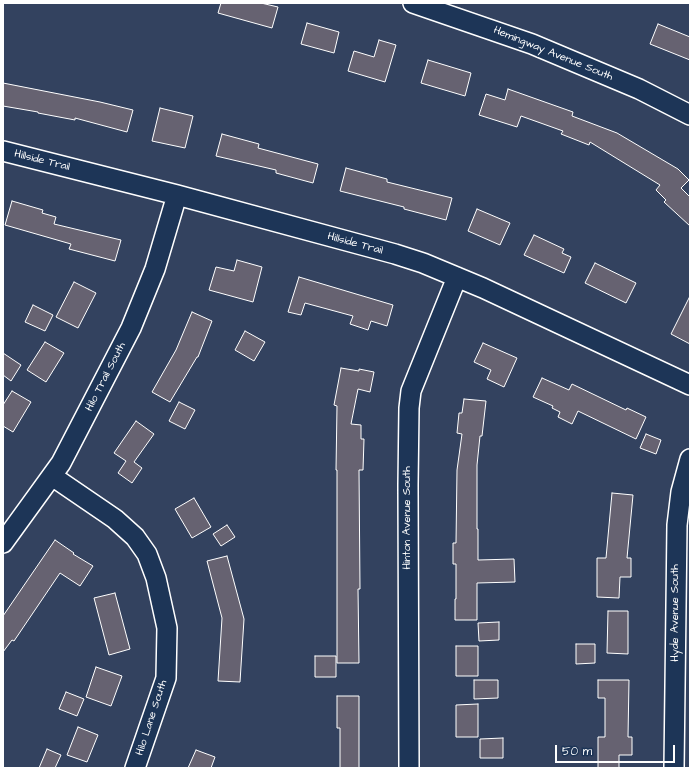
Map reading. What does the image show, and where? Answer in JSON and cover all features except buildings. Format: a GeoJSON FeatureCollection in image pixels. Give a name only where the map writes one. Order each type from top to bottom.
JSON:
{"type":"FeatureCollection","features":[{"type":"Feature","properties":{"kind":"street","name":"Hemingway Avenue South"},"geometry":{"type":"LineString","coordinates":[[413,3],[532,44],[639,89],[690,115]]}},
{"type":"Feature","properties":{"kind":"street","name":"Hillside Trail"},"geometry":{"type":"LineString","coordinates":[[3,151],[177,195],[395,254],[423,263],[483,288],[690,385]]}},
{"type":"Feature","properties":{"kind":"street","name":"Hilo Trail South"},"geometry":{"type":"LineString","coordinates":[[3,543],[52,476],[64,457],[131,328],[155,268],[177,195]]}},
{"type":"Feature","properties":{"kind":"street","name":"Hinton Avenue South"},"geometry":{"type":"LineString","coordinates":[[409,768],[409,408],[411,391],[457,277]]}},
{"type":"Feature","properties":{"kind":"street","name":"Hyde Avenue South"},"geometry":{"type":"LineString","coordinates":[[674,768],[676,525],[681,492],[690,459]]}},
{"type":"Feature","properties":{"kind":"street","name":"Hilo Lane South"},"geometry":{"type":"LineString","coordinates":[[52,476],[115,519],[135,537],[147,554],[156,578],[167,628],[166,678],[135,768]]}}]}
